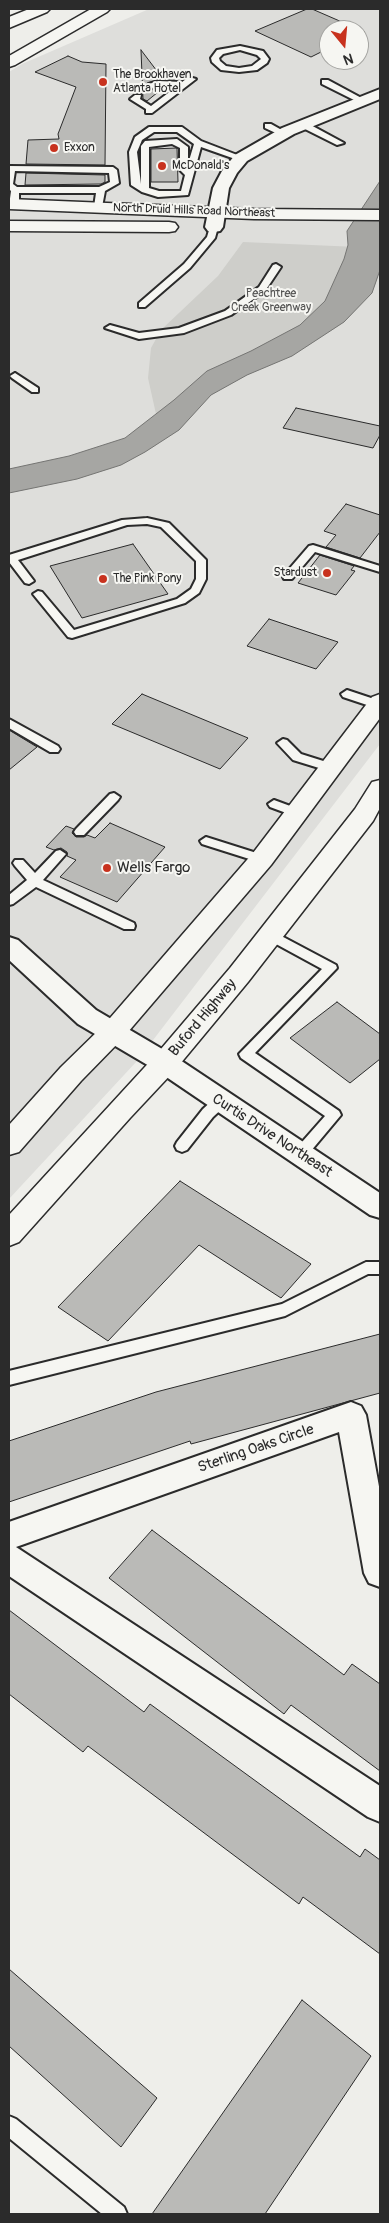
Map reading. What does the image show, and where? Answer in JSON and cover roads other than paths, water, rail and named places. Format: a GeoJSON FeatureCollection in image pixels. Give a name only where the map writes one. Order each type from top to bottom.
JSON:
{"type":"FeatureCollection","features":[{"type":"Feature","properties":{"kind":"main road"},"geometry":{"type":"LineString","coordinates":[[9,23],[42,9]]}},
{"type":"Feature","properties":{"kind":"main road"},"geometry":{"type":"LineString","coordinates":[[9,62],[102,9]]}},
{"type":"Feature","properties":{"kind":"main road","name":"North Druid Hills Road Northeast"},"geometry":{"type":"LineString","coordinates":[[12,200],[99,198],[155,201],[215,219]]}},
{"type":"Feature","properties":{"kind":"main road","name":"North Druid Hills Road Northeast"},"geometry":{"type":"LineString","coordinates":[[300,221],[380,215]]}},
{"type":"Feature","properties":{"kind":"main road","name":"North Druid Hills Road Northeast"},"geometry":{"type":"LineString","coordinates":[[9,226],[215,219],[300,221],[380,230]]}},
{"type":"Feature","properties":{"kind":"main road"},"geometry":{"type":"LineString","coordinates":[[12,1135],[112,1032],[262,859],[379,703]]}},
{"type":"Feature","properties":{"kind":"main road","name":"Buford Highway"},"geometry":{"type":"LineString","coordinates":[[9,1234],[120,1110],[165,1063],[270,935],[378,794]]}},
{"type":"Feature","properties":{"kind":"street"},"geometry":{"type":"LineString","coordinates":[[215,219],[221,188],[230,170],[241,158],[283,133],[380,94]]}},
{"type":"Feature","properties":{"kind":"street","name":"Curtis Drive Northeast"},"geometry":{"type":"LineString","coordinates":[[9,946],[87,1017],[165,1063],[220,1102],[380,1207]]}},
{"type":"Feature","properties":{"kind":"street","name":"Sterling Oaks Circle"},"geometry":{"type":"LineString","coordinates":[[9,1536],[351,1415],[380,1573]]}},
{"type":"Feature","properties":{"kind":"street"},"geometry":{"type":"LineString","coordinates":[[9,1559],[380,1805]]}},
{"type":"Feature","properties":{"kind":"lane"},"geometry":{"type":"LineString","coordinates":[[240,48],[260,52],[265,59],[260,66],[239,70],[224,68],[216,62],[215,58],[216,55],[225,50],[240,48]]}},
{"type":"Feature","properties":{"kind":"lane"},"geometry":{"type":"LineString","coordinates":[[138,97],[134,99],[150,110],[192,79]]}},
{"type":"Feature","properties":{"kind":"lane"},"geometry":{"type":"LineString","coordinates":[[325,82],[362,101]]}},
{"type":"Feature","properties":{"kind":"lane"},"geometry":{"type":"LineString","coordinates":[[152,86],[158,83],[183,85]]}},
{"type":"Feature","properties":{"kind":"lane"},"geometry":{"type":"LineString","coordinates":[[304,125],[340,142]]}},
{"type":"Feature","properties":{"kind":"lane"},"geometry":{"type":"LineString","coordinates":[[268,126],[283,133]]}},
{"type":"Feature","properties":{"kind":"lane"},"geometry":{"type":"LineString","coordinates":[[198,143],[185,194],[155,201],[145,190],[135,185],[133,152],[138,139],[152,129],[179,129],[198,143],[241,158]]}},
{"type":"Feature","properties":{"kind":"lane"},"geometry":{"type":"LineString","coordinates":[[145,190],[145,146],[156,141],[174,141],[184,147],[184,170],[189,178]]}},
{"type":"Feature","properties":{"kind":"lane"},"geometry":{"type":"LineString","coordinates":[[12,200],[9,186],[12,168],[113,170],[115,183],[99,198]]}},
{"type":"Feature","properties":{"kind":"lane"},"geometry":{"type":"LineString","coordinates":[[142,305],[187,266],[211,238],[215,219]]}},
{"type":"Feature","properties":{"kind":"lane"},"geometry":{"type":"LineString","coordinates":[[110,328],[139,336],[181,331],[228,313],[262,289],[276,267]]}},
{"type":"Feature","properties":{"kind":"lane"},"geometry":{"type":"LineString","coordinates":[[15,376],[34,390]]}},
{"type":"Feature","properties":{"kind":"lane"},"geometry":{"type":"LineString","coordinates":[[29,581],[10,558],[126,522],[147,521],[165,525],[201,560],[201,579],[195,591],[181,601],[72,634],[38,594]]}},
{"type":"Feature","properties":{"kind":"lane"},"geometry":{"type":"LineString","coordinates":[[288,577],[313,548],[380,569]]}},
{"type":"Feature","properties":{"kind":"lane"},"geometry":{"type":"LineString","coordinates":[[348,694],[379,703]]}},
{"type":"Feature","properties":{"kind":"lane"},"geometry":{"type":"LineString","coordinates":[[9,723],[54,749]]}},
{"type":"Feature","properties":{"kind":"lane"},"geometry":{"type":"LineString","coordinates":[[283,744],[297,757],[332,768]]}},
{"type":"Feature","properties":{"kind":"lane"},"geometry":{"type":"LineString","coordinates":[[80,832],[114,797]]}},
{"type":"Feature","properties":{"kind":"lane"},"geometry":{"type":"LineString","coordinates":[[274,804],[297,813]]}},
{"type":"Feature","properties":{"kind":"lane"},"geometry":{"type":"LineString","coordinates":[[206,841],[262,859]]}},
{"type":"Feature","properties":{"kind":"lane"},"geometry":{"type":"LineString","coordinates":[[9,901],[35,881],[60,854]]}},
{"type":"Feature","properties":{"kind":"lane"},"geometry":{"type":"LineString","coordinates":[[19,863],[35,881],[129,926]]}},
{"type":"Feature","properties":{"kind":"lane"},"geometry":{"type":"LineString","coordinates":[[270,935],[331,968],[246,1054],[332,1117],[300,1154]]}},
{"type":"Feature","properties":{"kind":"lane"},"geometry":{"type":"LineString","coordinates":[[182,1146],[208,1112],[220,1102]]}},
{"type":"Feature","properties":{"kind":"lane"},"geometry":{"type":"LineString","coordinates":[[9,1378],[113,1354],[285,1310],[366,1268],[380,1268]]}},
{"type":"Feature","properties":{"kind":"lane"},"geometry":{"type":"LineString","coordinates":[[9,2126],[117,2214]]}},
{"type":"Feature","properties":{"kind":"place","name":"The Brookhaven Atlanta Hotel"},"geometry":{"type":"Point","coordinates":[103,82]}},
{"type":"Feature","properties":{"kind":"place","name":"Exxon"},"geometry":{"type":"Point","coordinates":[54,148]}},
{"type":"Feature","properties":{"kind":"place","name":"McDonald's"},"geometry":{"type":"Point","coordinates":[162,166]}},
{"type":"Feature","properties":{"kind":"place","name":"Stardust"},"geometry":{"type":"Point","coordinates":[327,573]}},
{"type":"Feature","properties":{"kind":"place","name":"The Pink Pony"},"geometry":{"type":"Point","coordinates":[103,579]}},
{"type":"Feature","properties":{"kind":"place","name":"Wells Fargo"},"geometry":{"type":"Point","coordinates":[107,868]}},
{"type":"Feature","properties":{"kind":"park label","name":"Peachtree Creek Greenway"},"geometry":{"type":"Point","coordinates":[271,301]}}]}
